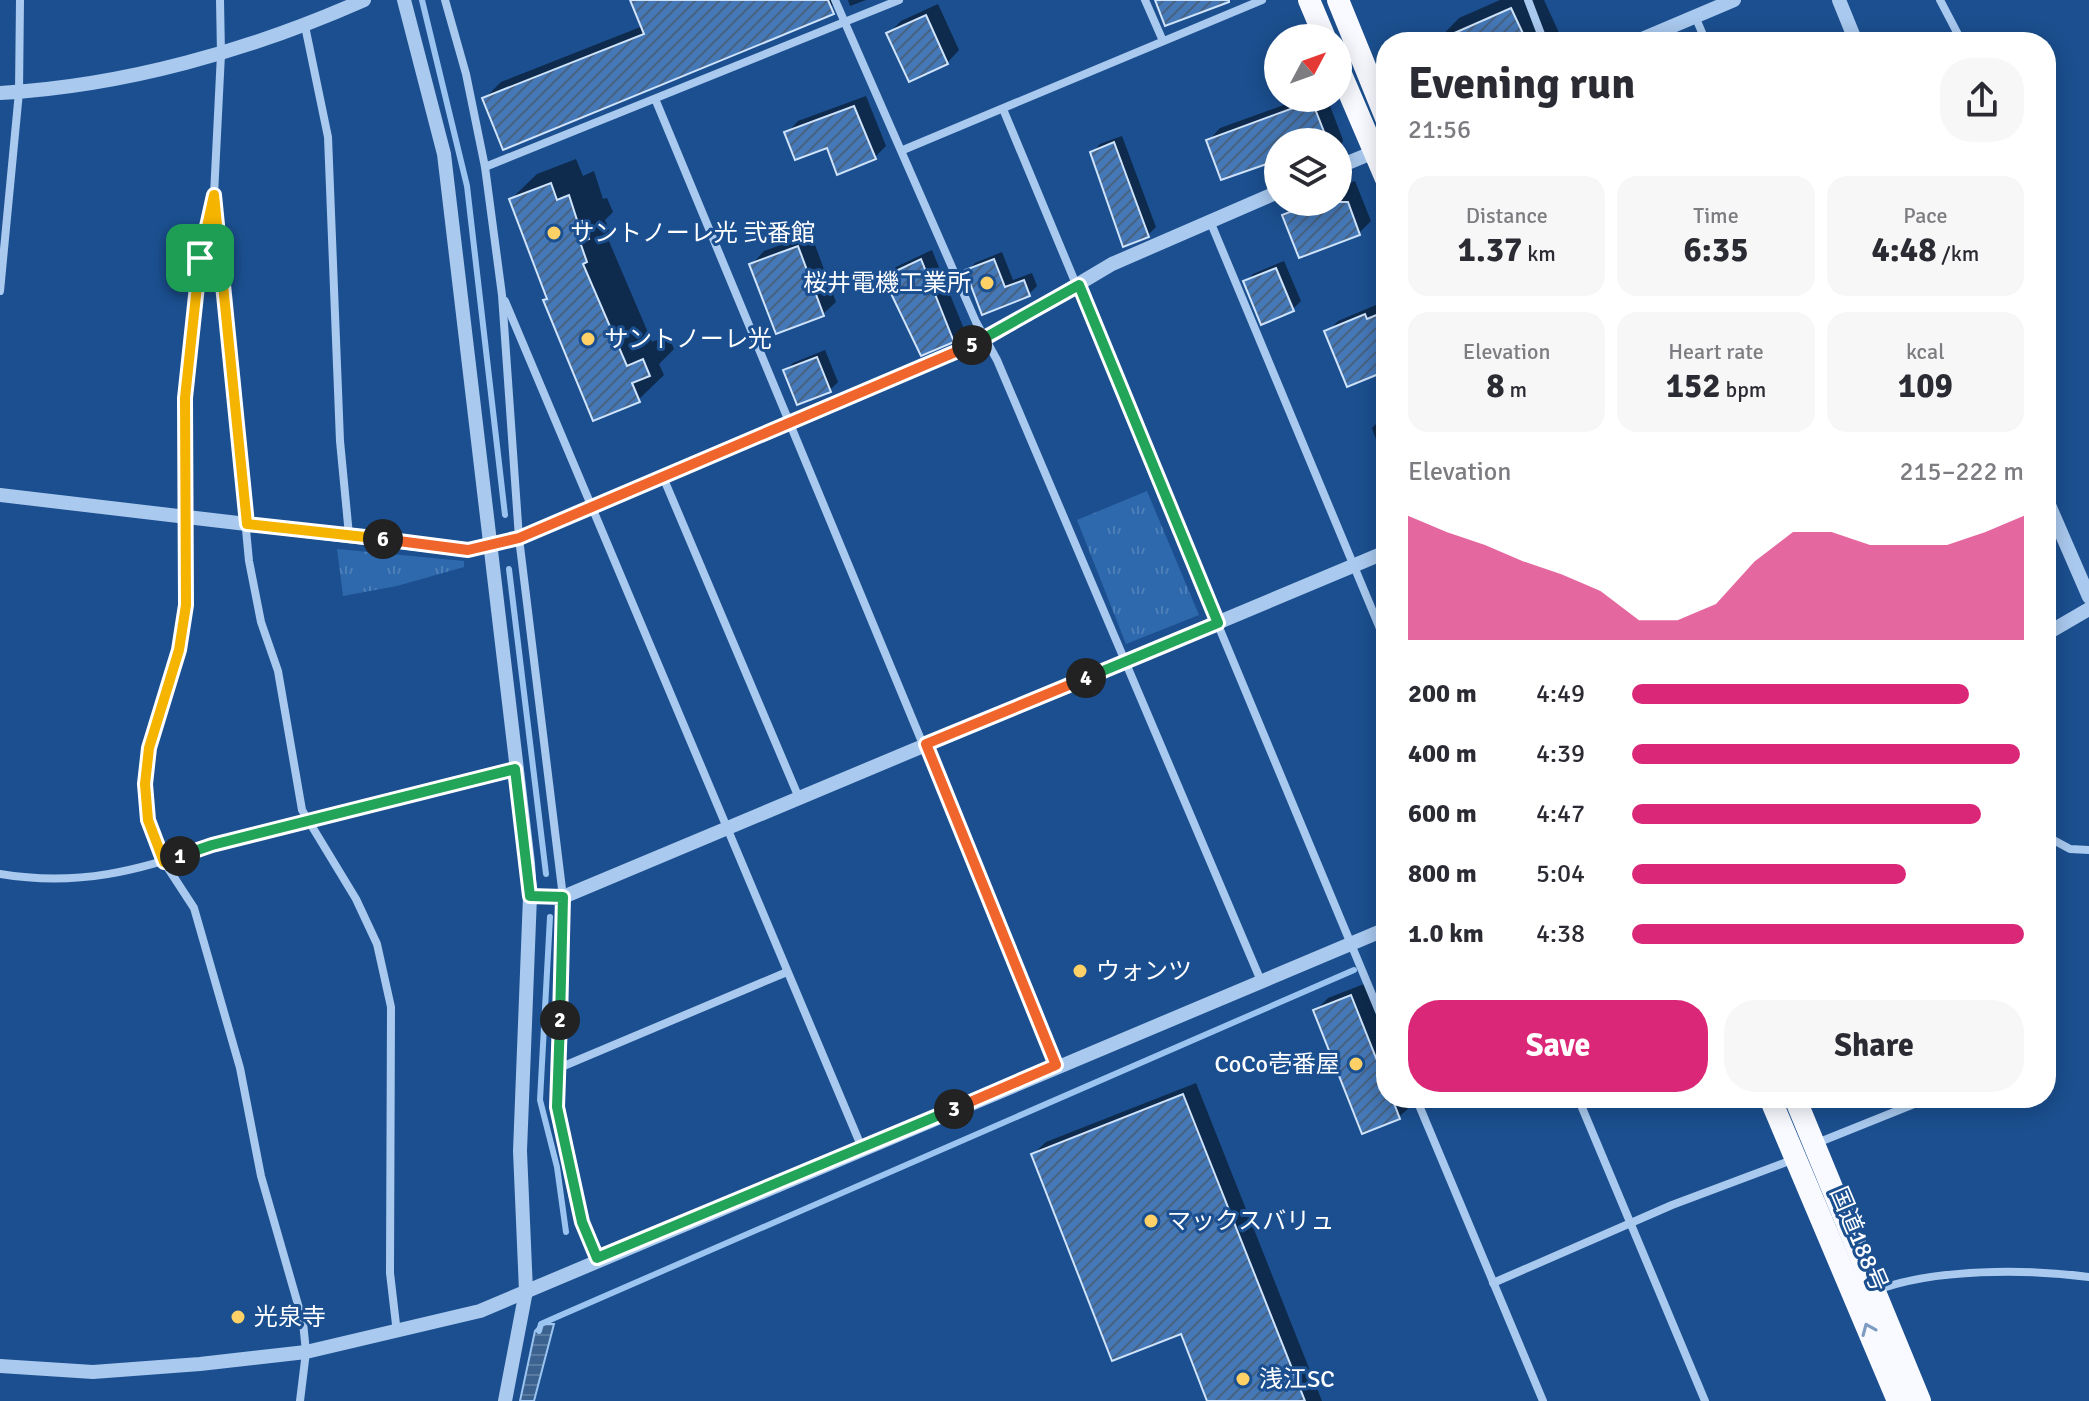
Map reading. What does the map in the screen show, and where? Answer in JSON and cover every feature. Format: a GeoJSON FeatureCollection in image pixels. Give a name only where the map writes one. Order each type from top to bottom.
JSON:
{"type":"FeatureCollection","features":[{"type":"Feature","properties":{"kind":"highway"},"geometry":{"type":"LineString","coordinates":[[1309,0],[1319,24]]}},
{"type":"Feature","properties":{"kind":"highway"},"geometry":{"type":"LineString","coordinates":[[1338,0],[1376,93]]}},
{"type":"Feature","properties":{"kind":"highway"},"geometry":{"type":"LineString","coordinates":[[1352,94],[1376,141]]}},
{"type":"Feature","properties":{"kind":"highway","name":"国道188号"},"geometry":{"type":"LineString","coordinates":[[1777,1108],[1805,1151],[1865,1295],[1920,1401]]}},
{"type":"Feature","properties":{"kind":"highway","name":"国道188号"},"geometry":{"type":"LineString","coordinates":[[1797,1108],[1805,1151]]}},
{"type":"Feature","properties":{"kind":"highway","name":"国道188号"},"geometry":{"type":"LineString","coordinates":[[1865,1295],[1898,1401]]}},
{"type":"Feature","properties":{"kind":"street"},"geometry":{"type":"LineString","coordinates":[[0,291],[19,92],[20,0]]}},
{"type":"Feature","properties":{"kind":"street"},"geometry":{"type":"LineString","coordinates":[[220,0],[221,54],[214,195],[249,561],[261,622],[278,671],[302,810],[356,899],[377,944],[391,1007],[390,1273],[397,1333]]}},
{"type":"Feature","properties":{"kind":"street"},"geometry":{"type":"LineString","coordinates":[[0,93],[125,75],[221,54],[305,26],[364,0]]}},
{"type":"Feature","properties":{"kind":"street"},"geometry":{"type":"LineString","coordinates":[[404,0],[444,154],[530,896],[520,1151],[526,1291],[505,1401]]}},
{"type":"Feature","properties":{"kind":"street"},"geometry":{"type":"LineString","coordinates":[[445,0],[466,74],[485,167],[502,295],[519,538],[563,897],[557,1107],[582,1222],[597,1258]]}},
{"type":"Feature","properties":{"kind":"street"},"geometry":{"type":"LineString","coordinates":[[835,0],[986,339],[1261,981]]}},
{"type":"Feature","properties":{"kind":"street"},"geometry":{"type":"LineString","coordinates":[[485,167],[656,101],[899,0]]}},
{"type":"Feature","properties":{"kind":"street"},"geometry":{"type":"LineString","coordinates":[[1145,0],[1163,41]]}},
{"type":"Feature","properties":{"kind":"street"},"geometry":{"type":"LineString","coordinates":[[903,150],[1262,0]]}},
{"type":"Feature","properties":{"kind":"street"},"geometry":{"type":"LineString","coordinates":[[1528,0],[1540,32]]}},
{"type":"Feature","properties":{"kind":"street"},"geometry":{"type":"LineString","coordinates":[[1658,32],[1734,0]]}},
{"type":"Feature","properties":{"kind":"street"},"geometry":{"type":"LineString","coordinates":[[1839,0],[1852,32]]}},
{"type":"Feature","properties":{"kind":"street"},"geometry":{"type":"LineString","coordinates":[[1940,0],[1957,32]]}},
{"type":"Feature","properties":{"kind":"street"},"geometry":{"type":"LineString","coordinates":[[1695,16],[1702,32]]}},
{"type":"Feature","properties":{"kind":"street"},"geometry":{"type":"LineString","coordinates":[[305,26],[328,137],[340,441],[349,535]]}},
{"type":"Feature","properties":{"kind":"street"},"geometry":{"type":"LineString","coordinates":[[656,101],[926,744],[1056,1065]]}},
{"type":"Feature","properties":{"kind":"street"},"geometry":{"type":"LineString","coordinates":[[1003,109],[1079,285],[1376,1004]]}},
{"type":"Feature","properties":{"kind":"street"},"geometry":{"type":"LineString","coordinates":[[1352,161],[1376,151]]}},
{"type":"Feature","properties":{"kind":"street"},"geometry":{"type":"LineString","coordinates":[[214,195],[200,258],[185,398],[186,605],[179,650],[149,748],[145,784],[148,820],[164,862],[194,908],[240,1068],[261,1176],[303,1322],[306,1352],[300,1401]]}},
{"type":"Feature","properties":{"kind":"street"},"geometry":{"type":"LineString","coordinates":[[0,495],[468,550],[489,547],[519,538],[986,339],[1112,264],[1264,198]]}},
{"type":"Feature","properties":{"kind":"street"},"geometry":{"type":"LineString","coordinates":[[1209,220],[1376,620]]}},
{"type":"Feature","properties":{"kind":"street"},"geometry":{"type":"LineString","coordinates":[[502,295],[862,1148]]}},
{"type":"Feature","properties":{"kind":"street"},"geometry":{"type":"LineString","coordinates":[[663,477],[799,798]]}},
{"type":"Feature","properties":{"kind":"street"},"geometry":{"type":"LineString","coordinates":[[2056,521],[2089,597]]}},
{"type":"Feature","properties":{"kind":"street"},"geometry":{"type":"LineString","coordinates":[[530,896],[563,897],[1376,556]]}},
{"type":"Feature","properties":{"kind":"street"},"geometry":{"type":"LineString","coordinates":[[2056,628],[2089,609]]}},
{"type":"Feature","properties":{"kind":"street"},"geometry":{"type":"LineString","coordinates":[[0,874],[44,881],[79,880],[164,862],[212,845],[515,769]]}},
{"type":"Feature","properties":{"kind":"street"},"geometry":{"type":"LineString","coordinates":[[2056,841],[2070,849],[2089,850]]}},
{"type":"Feature","properties":{"kind":"street"},"geometry":{"type":"LineString","coordinates":[[0,1366],[93,1372],[306,1352],[480,1311],[597,1258],[1376,933]]}},
{"type":"Feature","properties":{"kind":"street"},"geometry":{"type":"LineString","coordinates":[[559,1068],[787,972]]}},
{"type":"Feature","properties":{"kind":"street"},"geometry":{"type":"LineString","coordinates":[[1420,1108],[1543,1401]]}},
{"type":"Feature","properties":{"kind":"street"},"geometry":{"type":"LineString","coordinates":[[1582,1108],[1705,1401]]}},
{"type":"Feature","properties":{"kind":"street"},"geometry":{"type":"LineString","coordinates":[[1493,1283],[1906,1108]]}},
{"type":"Feature","properties":{"kind":"street"},"geometry":{"type":"LineString","coordinates":[[1865,1295],[1898,1282],[1952,1277],[2048,1272],[2089,1277]]}},
{"type":"Feature","properties":{"kind":"green space"},"geometry":{"type":"Polygon","coordinates":[[[1147,491],[1199,615],[1126,644],[1077,520],[1147,491]]]}},
{"type":"Feature","properties":{"kind":"green space"},"geometry":{"type":"Polygon","coordinates":[[[337,549],[464,561],[464,567],[397,586],[343,596],[337,549]]]}},
{"type":"Feature","properties":{"kind":"shaded area"},"geometry":{"type":"Polygon","coordinates":[[[541,1324],[554,1324],[534,1401],[520,1401],[535,1331],[541,1324]]]}},
{"type":"Feature","properties":{"kind":"building"},"geometry":{"type":"Polygon","coordinates":[[[630,0],[828,0],[834,14],[503,150],[482,98],[644,34],[630,0]]]}},
{"type":"Feature","properties":{"kind":"building"},"geometry":{"type":"Polygon","coordinates":[[[1155,0],[1229,0],[1229,2],[1165,26],[1155,0]]]}},
{"type":"Feature","properties":{"kind":"building"},"geometry":{"type":"Polygon","coordinates":[[[1511,8],[1522,32],[1457,32],[1511,8]]]}},
{"type":"Feature","properties":{"kind":"building"},"geometry":{"type":"Polygon","coordinates":[[[926,15],[948,64],[909,82],[886,33],[926,15]]]}},
{"type":"Feature","properties":{"kind":"building"},"geometry":{"type":"Polygon","coordinates":[[[854,106],[876,159],[837,175],[827,148],[795,160],[784,132],[854,106]]]}},
{"type":"Feature","properties":{"kind":"building"},"geometry":{"type":"Polygon","coordinates":[[[1282,112],[1316,112],[1323,128],[1264,128],[1264,165],[1221,180],[1206,140],[1282,112]]]}},
{"type":"Feature","properties":{"kind":"building"},"geometry":{"type":"Polygon","coordinates":[[[1114,142],[1149,237],[1123,247],[1090,152],[1114,142]]]}},
{"type":"Feature","properties":{"kind":"building"},"geometry":{"type":"Polygon","coordinates":[[[551,183],[557,200],[569,195],[578,223],[582,221],[589,239],[580,242],[587,262],[583,264],[627,366],[643,359],[650,376],[632,383],[640,402],[593,421],[543,300],[547,299],[509,199],[551,183]]]}},
{"type":"Feature","properties":{"kind":"building"},"geometry":{"type":"Polygon","coordinates":[[[1352,213],[1360,235],[1299,258],[1282,216],[1352,216],[1352,213]]]}},
{"type":"Feature","properties":{"kind":"building"},"geometry":{"type":"Polygon","coordinates":[[[798,246],[824,316],[776,334],[749,264],[798,246]]]}},
{"type":"Feature","properties":{"kind":"building"},"geometry":{"type":"Polygon","coordinates":[[[921,259],[954,342],[921,356],[883,277],[921,259]]]}},
{"type":"Feature","properties":{"kind":"building","name":"桜井電機工業所"},"geometry":{"type":"Polygon","coordinates":[[[994,259],[1005,287],[1024,280],[1030,296],[982,315],[965,270],[994,259]]]}},
{"type":"Feature","properties":{"kind":"building"},"geometry":{"type":"Polygon","coordinates":[[[1276,268],[1294,311],[1261,325],[1243,281],[1276,268]]]}},
{"type":"Feature","properties":{"kind":"building"},"geometry":{"type":"Polygon","coordinates":[[[1365,314],[1367,319],[1376,315],[1376,375],[1347,387],[1324,331],[1365,314]]]}},
{"type":"Feature","properties":{"kind":"building"},"geometry":{"type":"Polygon","coordinates":[[[817,357],[831,392],[797,405],[783,370],[817,357]]]}},
{"type":"Feature","properties":{"kind":"building"},"geometry":{"type":"Polygon","coordinates":[[[1351,995],[1376,1058],[1376,1108],[1396,1108],[1400,1119],[1362,1134],[1313,1010],[1351,995]]]}},
{"type":"Feature","properties":{"kind":"building"},"geometry":{"type":"Polygon","coordinates":[[[1183,1094],[1305,1401],[1207,1401],[1181,1334],[1112,1361],[1031,1154],[1183,1094]]]}},
{"type":"Feature","properties":{"kind":"waterway"},"geometry":{"type":"LineString","coordinates":[[422,0],[467,186],[505,515]]}},
{"type":"Feature","properties":{"kind":"waterway"},"geometry":{"type":"LineString","coordinates":[[509,569],[546,874]]}},
{"type":"Feature","properties":{"kind":"waterway"},"geometry":{"type":"LineString","coordinates":[[550,917],[540,1100],[557,1167],[566,1232]]}},
{"type":"Feature","properties":{"kind":"waterway"},"geometry":{"type":"LineString","coordinates":[[539,1331],[541,1324],[559,1316],[1354,970]]}},
{"type":"Feature","properties":{"kind":"place","name":"サントノーレ光 弐番館"},"geometry":{"type":"Point","coordinates":[554,233]}},
{"type":"Feature","properties":{"kind":"place","name":"桜井電機工業所"},"geometry":{"type":"Point","coordinates":[987,283]}},
{"type":"Feature","properties":{"kind":"place","name":"サントノーレ光"},"geometry":{"type":"Point","coordinates":[588,339]}},
{"type":"Feature","properties":{"kind":"place","name":"ウォンツ"},"geometry":{"type":"Point","coordinates":[1080,971]}},
{"type":"Feature","properties":{"kind":"place","name":"CoCo壱番屋"},"geometry":{"type":"Point","coordinates":[1356,1064]}},
{"type":"Feature","properties":{"kind":"place","name":"マックスバリュ"},"geometry":{"type":"Point","coordinates":[1151,1221]}},
{"type":"Feature","properties":{"kind":"place","name":"光泉寺"},"geometry":{"type":"Point","coordinates":[238,1317]}},
{"type":"Feature","properties":{"kind":"place","name":"浅江SC"},"geometry":{"type":"Point","coordinates":[1243,1379]}},
{"type":"Feature","properties":{"kind":"route"},"geometry":{"type":"LineString","coordinates":[[214,195],[247,524],[468,550],[519,538],[791,424],[986,339],[1079,285],[1218,623],[926,744],[1056,1065],[597,1258],[582,1222],[557,1107],[563,897],[530,896],[515,769],[212,845],[164,862],[148,820],[145,784],[149,748],[179,650],[186,605],[185,398],[200,258],[214,195]]}}]}
